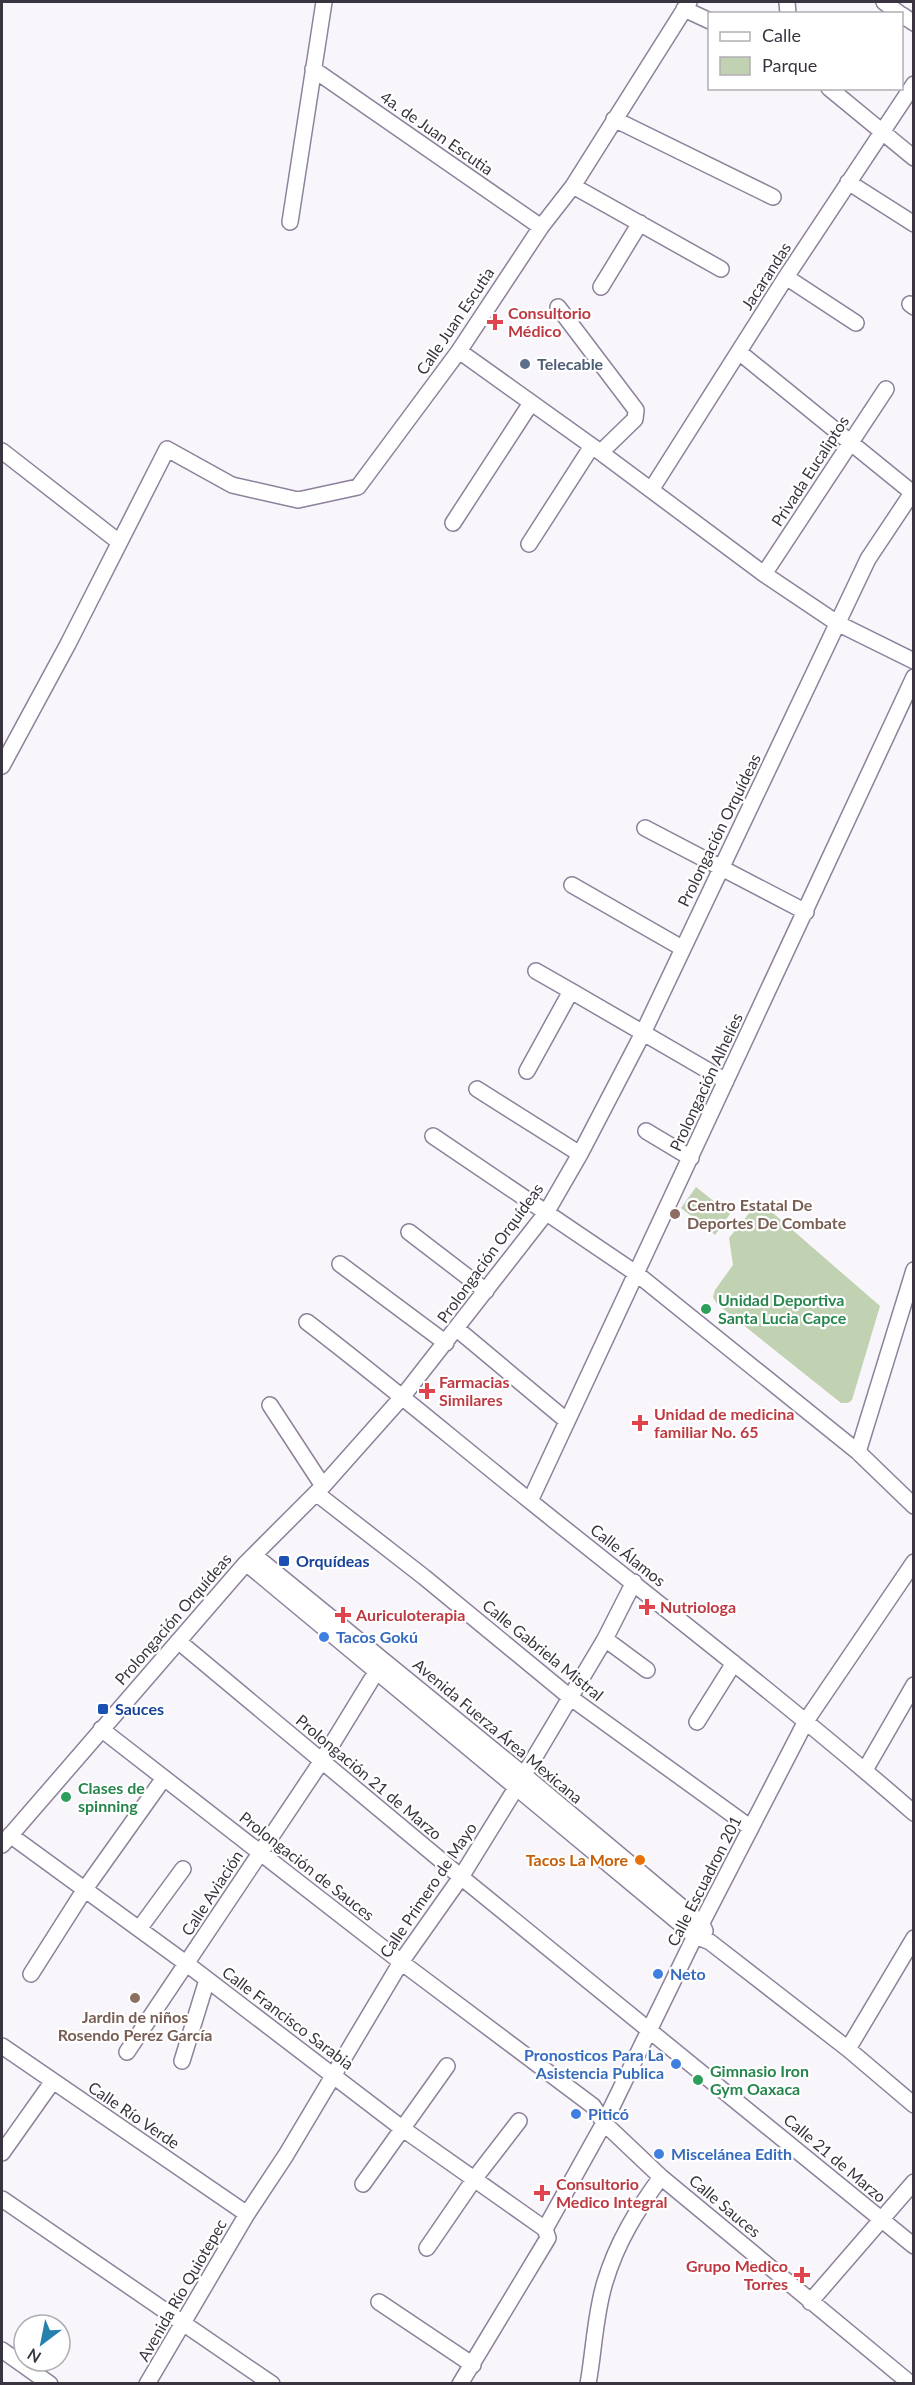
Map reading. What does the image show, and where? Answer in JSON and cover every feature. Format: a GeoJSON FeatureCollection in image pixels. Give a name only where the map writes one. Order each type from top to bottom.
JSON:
{"type":"FeatureCollection","features":[{"type":"Feature","properties":{"kind":"street"},"geometry":{"type":"LineString","coordinates":[[290,222],[324,2]]}},
{"type":"Feature","properties":{"kind":"street"},"geometry":{"type":"LineString","coordinates":[[884,2],[898,12]]}},
{"type":"Feature","properties":{"kind":"street"},"geometry":{"type":"LineString","coordinates":[[687,5],[708,20]]}},
{"type":"Feature","properties":{"kind":"street","name":"Calle Juan Escutia"},"geometry":{"type":"LineString","coordinates":[[119,542],[167,449],[232,485],[298,500],[358,487],[459,351],[541,227],[573,186],[687,5]]}},
{"type":"Feature","properties":{"kind":"street","name":"4a. de Juan Escutia"},"geometry":{"type":"LineString","coordinates":[[313,69],[541,227]]}},
{"type":"Feature","properties":{"kind":"street","name":"Jacarandas"},"geometry":{"type":"LineString","coordinates":[[651,490],[786,277],[914,84]]}},
{"type":"Feature","properties":{"kind":"street"},"geometry":{"type":"LineString","coordinates":[[831,90],[914,158]]}},
{"type":"Feature","properties":{"kind":"street"},"geometry":{"type":"LineString","coordinates":[[614,118],[773,197]]}},
{"type":"Feature","properties":{"kind":"street"},"geometry":{"type":"LineString","coordinates":[[848,182],[914,224]]}},
{"type":"Feature","properties":{"kind":"street"},"geometry":{"type":"LineString","coordinates":[[573,186],[721,268]]}},
{"type":"Feature","properties":{"kind":"street"},"geometry":{"type":"LineString","coordinates":[[601,287],[640,223]]}},
{"type":"Feature","properties":{"kind":"street"},"geometry":{"type":"LineString","coordinates":[[786,277],[856,323]]}},
{"type":"Feature","properties":{"kind":"street"},"geometry":{"type":"LineString","coordinates":[[528,544],[597,449],[635,419],[636,410],[558,307]]}},
{"type":"Feature","properties":{"kind":"street"},"geometry":{"type":"LineString","coordinates":[[459,351],[597,449],[764,574],[837,623],[914,661]]}},
{"type":"Feature","properties":{"kind":"street"},"geometry":{"type":"LineString","coordinates":[[739,352],[913,492]]}},
{"type":"Feature","properties":{"kind":"street","name":"Privada Eucaliptos"},"geometry":{"type":"LineString","coordinates":[[764,574],[886,389]]}},
{"type":"Feature","properties":{"kind":"street"},"geometry":{"type":"LineString","coordinates":[[453,523],[531,403]]}},
{"type":"Feature","properties":{"kind":"street"},"geometry":{"type":"LineString","coordinates":[[2,451],[119,542],[2,766]]}},
{"type":"Feature","properties":{"kind":"street","name":"Prolongación Orquídeas"},"geometry":{"type":"LineString","coordinates":[[6,1840],[250,1559],[319,1490],[403,1396],[546,1213],[580,1154],[643,1033],[868,559],[913,492]]}},
{"type":"Feature","properties":{"kind":"street","name":"Prolongación Alhelíes"},"geometry":{"type":"LineString","coordinates":[[530,1501],[914,677]]}},
{"type":"Feature","properties":{"kind":"street"},"geometry":{"type":"LineString","coordinates":[[645,828],[806,912]]}},
{"type":"Feature","properties":{"kind":"street"},"geometry":{"type":"LineString","coordinates":[[572,885],[682,948]]}},
{"type":"Feature","properties":{"kind":"street"},"geometry":{"type":"LineString","coordinates":[[536,971],[726,1082]]}},
{"type":"Feature","properties":{"kind":"street"},"geometry":{"type":"LineString","coordinates":[[527,1071],[571,991]]}},
{"type":"Feature","properties":{"kind":"street"},"geometry":{"type":"LineString","coordinates":[[477,1089],[580,1154]]}},
{"type":"Feature","properties":{"kind":"street"},"geometry":{"type":"LineString","coordinates":[[646,1131],[691,1158]]}},
{"type":"Feature","properties":{"kind":"street"},"geometry":{"type":"LineString","coordinates":[[433,1136],[637,1274],[858,1452],[914,1506]]}},
{"type":"Feature","properties":{"kind":"street"},"geometry":{"type":"LineString","coordinates":[[410,1232],[486,1292]]}},
{"type":"Feature","properties":{"kind":"street"},"geometry":{"type":"LineString","coordinates":[[340,1264],[446,1343]]}},
{"type":"Feature","properties":{"kind":"street"},"geometry":{"type":"LineString","coordinates":[[858,1452],[911,1290],[914,1270]]}},
{"type":"Feature","properties":{"kind":"street","name":"Calle Álamos"},"geometry":{"type":"LineString","coordinates":[[307,1322],[403,1396],[530,1501],[634,1582],[914,1812]]}},
{"type":"Feature","properties":{"kind":"street"},"geometry":{"type":"LineString","coordinates":[[457,1329],[567,1421]]}},
{"type":"Feature","properties":{"kind":"street","name":"Calle Gabriela Mistral"},"geometry":{"type":"LineString","coordinates":[[270,1405],[319,1490],[571,1698],[752,1828]]}},
{"type":"Feature","properties":{"kind":"street","name":"Avenida Fuerza Área Mexicana"},"geometry":{"type":"LineString","coordinates":[[250,1559],[521,1781],[699,1930],[710,1942],[848,2049],[914,2105]]}},
{"type":"Feature","properties":{"kind":"street","name":"Calle Escuadron 201"},"geometry":{"type":"LineString","coordinates":[[460,2384],[548,2238],[545,2229],[604,2122],[806,1721],[914,1562]]}},
{"type":"Feature","properties":{"kind":"street","name":"Calle Primero de Mayo"},"geometry":{"type":"LineString","coordinates":[[247,2214],[401,1962],[461,1877],[521,1781],[605,1639],[634,1582]]}},
{"type":"Feature","properties":{"kind":"street"},"geometry":{"type":"LineString","coordinates":[[605,1639],[647,1670]]}},
{"type":"Feature","properties":{"kind":"street","name":"Prolongación 21 de Marzo"},"geometry":{"type":"LineString","coordinates":[[178,1641],[321,1762],[650,2029]]}},
{"type":"Feature","properties":{"kind":"street"},"geometry":{"type":"LineString","coordinates":[[697,1722],[734,1663]]}},
{"type":"Feature","properties":{"kind":"street","name":"Calle Aviación"},"geometry":{"type":"LineString","coordinates":[[127,2052],[321,1762],[380,1665]]}},
{"type":"Feature","properties":{"kind":"street"},"geometry":{"type":"LineString","coordinates":[[865,1770],[914,1685]]}},
{"type":"Feature","properties":{"kind":"street","name":"Prolongación de Sauces"},"geometry":{"type":"LineString","coordinates":[[101,1729],[401,1962],[579,2095]]}},
{"type":"Feature","properties":{"kind":"street"},"geometry":{"type":"LineString","coordinates":[[32,1974],[85,1889],[164,1778]]}},
{"type":"Feature","properties":{"kind":"street","name":"Calle Francisco Sarabia"},"geometry":{"type":"LineString","coordinates":[[6,1840],[85,1889],[404,2129],[545,2229]]}},
{"type":"Feature","properties":{"kind":"street"},"geometry":{"type":"LineString","coordinates":[[139,1929],[183,1869]]}},
{"type":"Feature","properties":{"kind":"street"},"geometry":{"type":"LineString","coordinates":[[848,2049],[914,1938]]}},
{"type":"Feature","properties":{"kind":"street"},"geometry":{"type":"LineString","coordinates":[[182,2061],[207,1980]]}},
{"type":"Feature","properties":{"kind":"street","name":"Calle 21 de Marzo"},"geometry":{"type":"LineString","coordinates":[[650,2029],[914,2246]]}},
{"type":"Feature","properties":{"kind":"street","name":"Calle Río Verde"},"geometry":{"type":"LineString","coordinates":[[2,2046],[247,2214]]}},
{"type":"Feature","properties":{"kind":"street"},"geometry":{"type":"LineString","coordinates":[[363,2184],[447,2066]]}},
{"type":"Feature","properties":{"kind":"street"},"geometry":{"type":"LineString","coordinates":[[2,2153],[53,2081]]}},
{"type":"Feature","properties":{"kind":"street","name":"Calle Sauces"},"geometry":{"type":"LineString","coordinates":[[579,2095],[593,2106],[604,2122],[661,2176],[911,2384]]}},
{"type":"Feature","properties":{"kind":"street"},"geometry":{"type":"LineString","coordinates":[[427,2248],[475,2178],[519,2121]]}},
{"type":"Feature","properties":{"kind":"street"},"geometry":{"type":"LineString","coordinates":[[588,2384],[604,2285],[613,2259],[635,2211],[661,2176]]}},
{"type":"Feature","properties":{"kind":"street"},"geometry":{"type":"LineString","coordinates":[[810,2302],[914,2182]]}},
{"type":"Feature","properties":{"kind":"street"},"geometry":{"type":"LineString","coordinates":[[2,2199],[272,2384]]}},
{"type":"Feature","properties":{"kind":"street","name":"Avenida Río Quiotepec"},"geometry":{"type":"LineString","coordinates":[[147,2384],[247,2214]]}},
{"type":"Feature","properties":{"kind":"street"},"geometry":{"type":"LineString","coordinates":[[378,2302],[472,2365]]}},
{"type":"Feature","properties":{"kind":"street"},"geometry":{"type":"LineString","coordinates":[[2,2350],[50,2384]]}},
{"type":"Feature","properties":{"kind":"green space"},"geometry":{"type":"Polygon","coordinates":[[[696,1187],[730,1214],[715,1235],[681,1208],[696,1187]]]}},
{"type":"Feature","properties":{"kind":"green space"},"geometry":{"type":"Polygon","coordinates":[[[759,1201],[880,1306],[852,1400],[848,1403],[841,1403],[717,1304],[713,1297],[715,1290],[733,1265],[729,1238],[759,1201]]]}},
{"type":"Feature","properties":{"kind":"place","name":"Consultorio Médico"},"geometry":{"type":"Point","coordinates":[495,322]}},
{"type":"Feature","properties":{"kind":"place","name":"Telecable"},"geometry":{"type":"Point","coordinates":[525,364]}},
{"type":"Feature","properties":{"kind":"place","name":"Centro Estatal De Deportes De Combate"},"geometry":{"type":"Point","coordinates":[675,1214]}},
{"type":"Feature","properties":{"kind":"place","name":"Unidad Deportiva Santa Lucia Capce"},"geometry":{"type":"Point","coordinates":[706,1309]}},
{"type":"Feature","properties":{"kind":"place","name":"Farmacias Similares"},"geometry":{"type":"Point","coordinates":[427,1391]}},
{"type":"Feature","properties":{"kind":"place","name":"Unidad de medicina familiar No. 65"},"geometry":{"type":"Point","coordinates":[640,1423]}},
{"type":"Feature","properties":{"kind":"place","name":"Orquídeas"},"geometry":{"type":"Point","coordinates":[284,1561]}},
{"type":"Feature","properties":{"kind":"place","name":"Nutriologa"},"geometry":{"type":"Point","coordinates":[647,1607]}},
{"type":"Feature","properties":{"kind":"place","name":"Auriculoterapia"},"geometry":{"type":"Point","coordinates":[343,1615]}},
{"type":"Feature","properties":{"kind":"place","name":"Tacos Gokú"},"geometry":{"type":"Point","coordinates":[324,1637]}},
{"type":"Feature","properties":{"kind":"place","name":"Sauces"},"geometry":{"type":"Point","coordinates":[103,1709]}},
{"type":"Feature","properties":{"kind":"place","name":"Clases de spinning"},"geometry":{"type":"Point","coordinates":[66,1797]}},
{"type":"Feature","properties":{"kind":"place","name":"Tacos La More"},"geometry":{"type":"Point","coordinates":[640,1860]}},
{"type":"Feature","properties":{"kind":"place","name":"Neto"},"geometry":{"type":"Point","coordinates":[658,1974]}},
{"type":"Feature","properties":{"kind":"place","name":"Jardin de niños Rosendo Perez García"},"geometry":{"type":"Point","coordinates":[135,1998]}},
{"type":"Feature","properties":{"kind":"place","name":"Pronosticos Para La Asistencia Publica"},"geometry":{"type":"Point","coordinates":[676,2064]}},
{"type":"Feature","properties":{"kind":"place","name":"Gimnasio Iron Gym Oaxaca"},"geometry":{"type":"Point","coordinates":[698,2080]}},
{"type":"Feature","properties":{"kind":"place","name":"Piticó"},"geometry":{"type":"Point","coordinates":[576,2114]}},
{"type":"Feature","properties":{"kind":"place","name":"Miscelánea Edith"},"geometry":{"type":"Point","coordinates":[659,2154]}},
{"type":"Feature","properties":{"kind":"place","name":"Consultorio Medico Integral"},"geometry":{"type":"Point","coordinates":[542,2193]}},
{"type":"Feature","properties":{"kind":"place","name":"Grupo Medico Torres"},"geometry":{"type":"Point","coordinates":[802,2275]}}]}
